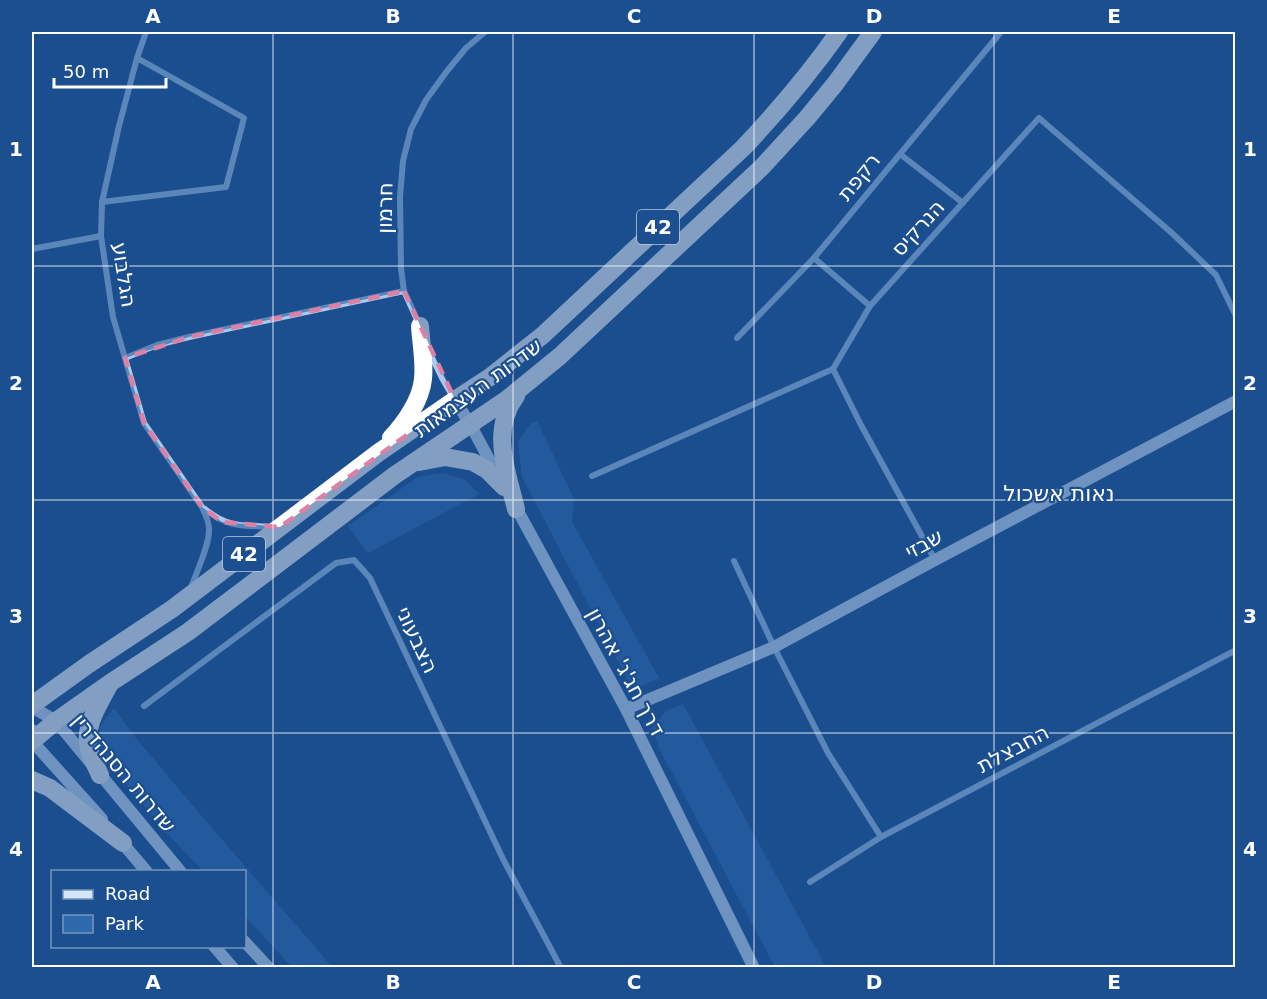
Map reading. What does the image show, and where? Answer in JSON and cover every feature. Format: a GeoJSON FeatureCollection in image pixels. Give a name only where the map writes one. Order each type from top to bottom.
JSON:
{"type":"FeatureCollection","features":[{"type":"Feature","properties":{"kind":"highway","name":"שדרות העצמאות"},"geometry":{"type":"LineString","coordinates":[[32,706],[88,664],[171,609],[369,460],[490,377],[543,335],[735,155],[786,100],[839,32]]}},
{"type":"Feature","properties":{"kind":"highway","name":"שדרות העצמאות"},"geometry":{"type":"LineString","coordinates":[[56,721],[110,682],[188,632],[411,463],[506,400],[561,356],[762,167],[835,84],[873,32]]}},
{"type":"Feature","properties":{"kind":"highway"},"geometry":{"type":"LineString","coordinates":[[369,460],[393,436],[417,398],[423,381],[420,326]]}},
{"type":"Feature","properties":{"kind":"highway"},"geometry":{"type":"LineString","coordinates":[[516,509],[502,440],[506,413],[521,388]]}},
{"type":"Feature","properties":{"kind":"highway"},"geometry":{"type":"LineString","coordinates":[[411,463],[445,457],[473,462],[487,470],[504,487]]}},
{"type":"Feature","properties":{"kind":"highway"},"geometry":{"type":"LineString","coordinates":[[100,775],[88,747],[88,733],[92,718],[110,682]]}},
{"type":"Feature","properties":{"kind":"highway","name":"42"},"geometry":{"type":"LineString","coordinates":[[32,741],[56,721]]}},
{"type":"Feature","properties":{"kind":"highway"},"geometry":{"type":"LineString","coordinates":[[32,780],[50,788],[123,843]]}},
{"type":"Feature","properties":{"kind":"street","name":"הגלבוע"},"geometry":{"type":"LineString","coordinates":[[146,32],[119,126],[102,202],[101,236],[113,317],[144,423],[202,507],[208,522],[207,542],[187,597]]}},
{"type":"Feature","properties":{"kind":"street","name":"חרמון"},"geometry":{"type":"LineString","coordinates":[[455,400],[442,378],[404,291],[401,268],[400,197],[403,161],[411,129],[426,100],[447,71],[466,48],[485,32]]}},
{"type":"Feature","properties":{"kind":"street","name":"רקפת"},"geometry":{"type":"LineString","coordinates":[[737,338],[814,258],[1001,32]]}},
{"type":"Feature","properties":{"kind":"street"},"geometry":{"type":"LineString","coordinates":[[102,202],[226,187],[244,118],[137,58]]}},
{"type":"Feature","properties":{"kind":"street","name":"הנרקיס"},"geometry":{"type":"LineString","coordinates":[[833,369],[870,306],[1039,118],[1173,234],[1216,275],[1236,316]]}},
{"type":"Feature","properties":{"kind":"street"},"geometry":{"type":"LineString","coordinates":[[900,154],[963,203]]}},
{"type":"Feature","properties":{"kind":"street"},"geometry":{"type":"LineString","coordinates":[[32,249],[101,236]]}},
{"type":"Feature","properties":{"kind":"street"},"geometry":{"type":"LineString","coordinates":[[814,258],[870,306]]}},
{"type":"Feature","properties":{"kind":"street"},"geometry":{"type":"LineString","coordinates":[[125,358],[157,345],[404,291]]}},
{"type":"Feature","properties":{"kind":"street"},"geometry":{"type":"LineString","coordinates":[[592,476],[833,369],[935,560]]}},
{"type":"Feature","properties":{"kind":"street","name":"דרך חג'ג' אהרון"},"geometry":{"type":"LineString","coordinates":[[455,400],[626,709],[754,968]]}},
{"type":"Feature","properties":{"kind":"street","name":"שבזי"},"geometry":{"type":"LineString","coordinates":[[626,709],[774,647],[1236,400]]}},
{"type":"Feature","properties":{"kind":"street","name":"הגלבוע"},"geometry":{"type":"LineString","coordinates":[[202,507],[215,518],[232,525],[280,527]]}},
{"type":"Feature","properties":{"kind":"street","name":"הצבעוני"},"geometry":{"type":"LineString","coordinates":[[144,706],[336,563],[354,561],[370,578],[503,859],[561,968]]}},
{"type":"Feature","properties":{"kind":"street"},"geometry":{"type":"LineString","coordinates":[[734,561],[774,647],[828,753],[881,837]]}},
{"type":"Feature","properties":{"kind":"street","name":"החבצלת"},"geometry":{"type":"LineString","coordinates":[[810,882],[881,837],[1236,650]]}},
{"type":"Feature","properties":{"kind":"street","name":"שדרות הסנהדרין"},"geometry":{"type":"LineString","coordinates":[[32,706],[56,721],[179,870]]}},
{"type":"Feature","properties":{"kind":"street"},"geometry":{"type":"LineString","coordinates":[[32,730],[32,741],[145,870]]}},
{"type":"Feature","properties":{"kind":"street"},"geometry":{"type":"LineString","coordinates":[[246,943],[269,968]]}},
{"type":"Feature","properties":{"kind":"street"},"geometry":{"type":"LineString","coordinates":[[216,948],[233,968]]}},
{"type":"Feature","properties":{"kind":"highlighted area"},"geometry":{"type":"Polygon","coordinates":[[[404,291],[455,400],[280,527],[222,522],[202,507],[144,423],[125,358],[189,337],[404,291]]]}},
{"type":"Feature","properties":{"kind":"green space"},"geometry":{"type":"Polygon","coordinates":[[[537,421],[574,499],[572,522],[659,678],[633,690],[522,477],[518,441],[531,423],[537,421]]]}},
{"type":"Feature","properties":{"kind":"green space"},"geometry":{"type":"Polygon","coordinates":[[[444,473],[465,480],[479,494],[368,553],[348,526],[418,477],[444,473]]]}},
{"type":"Feature","properties":{"kind":"green space"},"geometry":{"type":"Polygon","coordinates":[[[683,704],[826,967],[775,967],[660,750],[652,728],[666,711],[683,704]]]}},
{"type":"Feature","properties":{"kind":"green space"},"geometry":{"type":"Polygon","coordinates":[[[114,708],[135,737],[332,967],[292,967],[246,917],[246,870],[202,870],[166,832],[108,762],[99,728],[114,708]]]}},
{"type":"Feature","properties":{"kind":"district","name":"נאות אשכול"},"geometry":{"type":"Point","coordinates":[1059,493]}}]}
